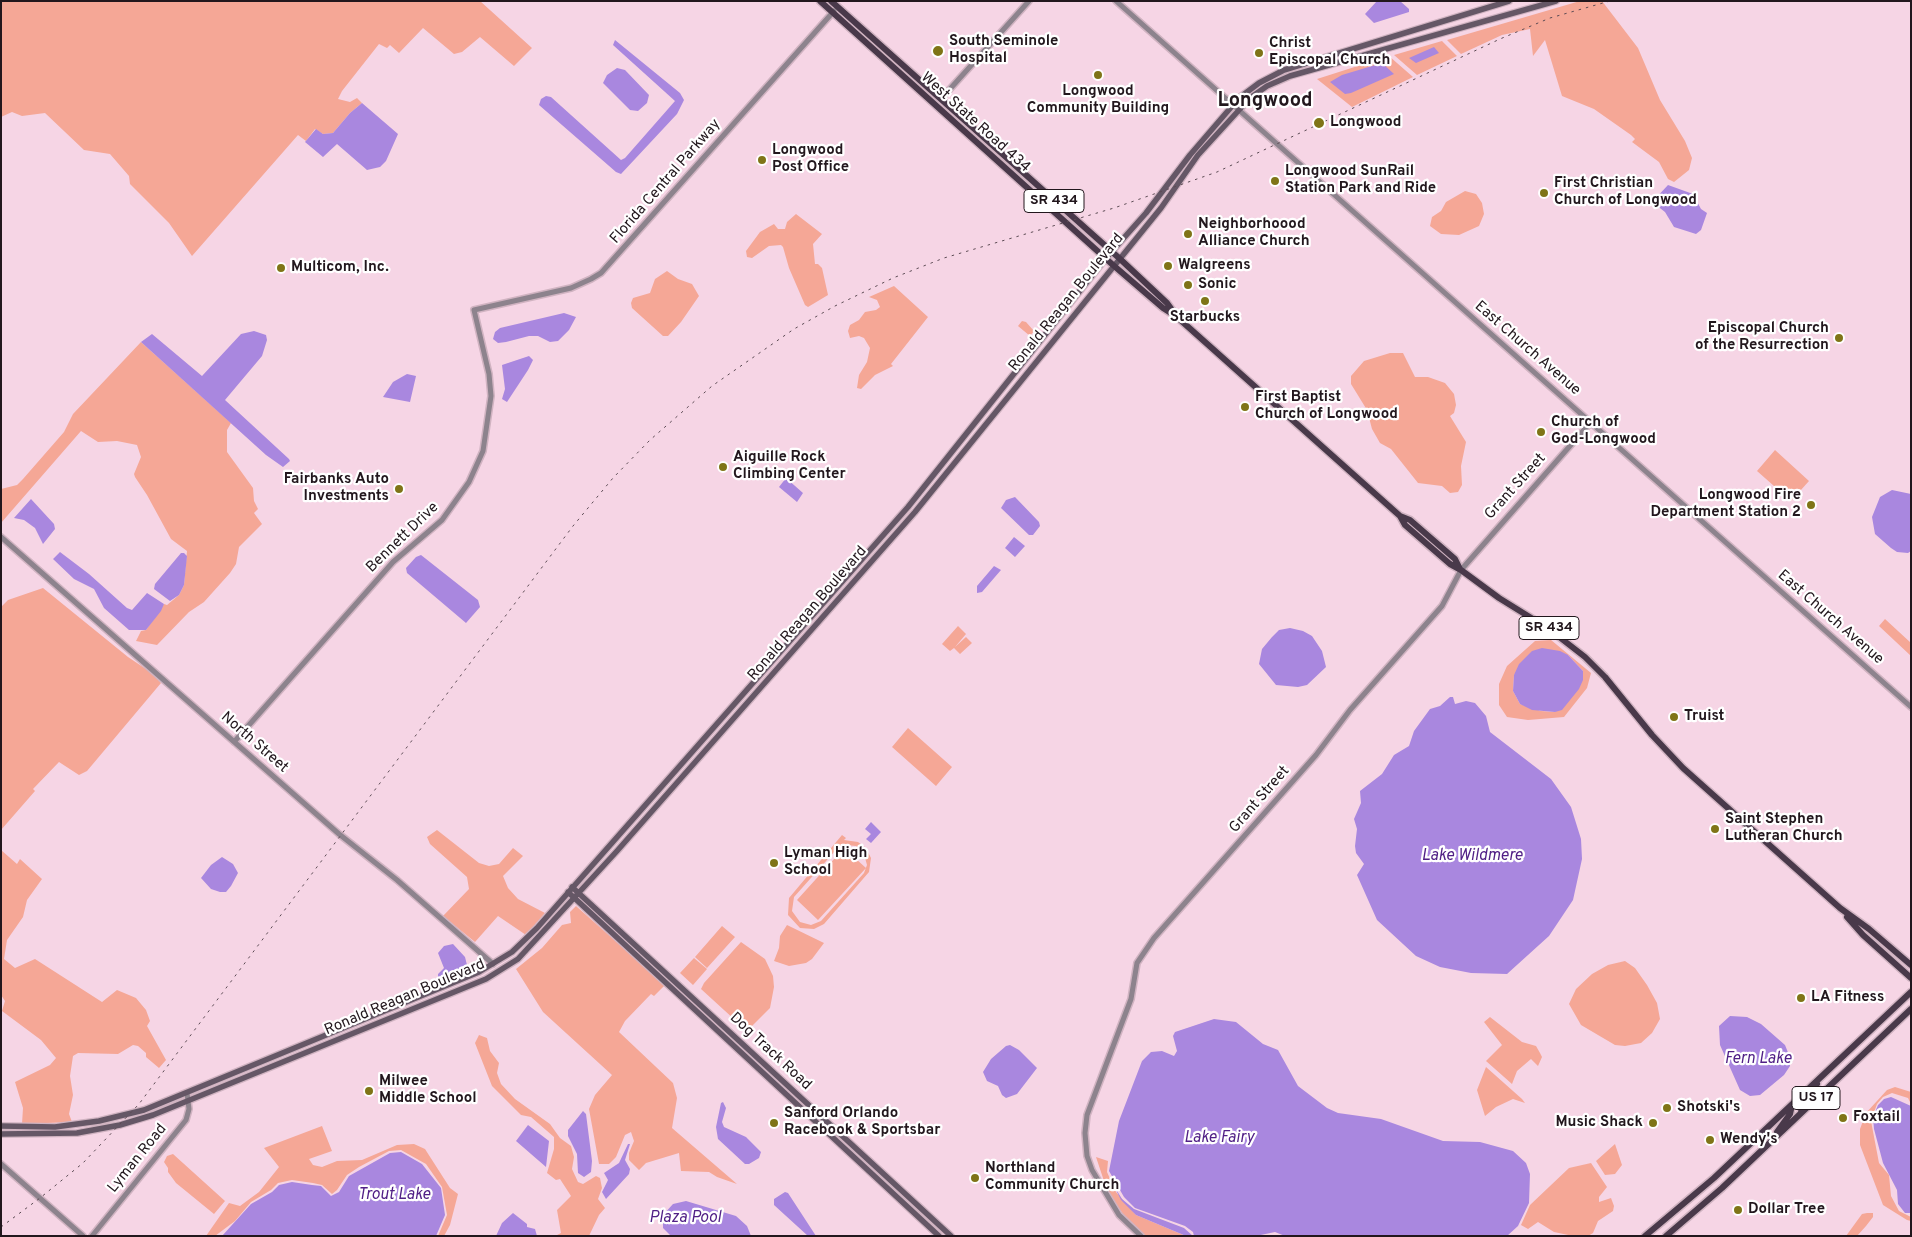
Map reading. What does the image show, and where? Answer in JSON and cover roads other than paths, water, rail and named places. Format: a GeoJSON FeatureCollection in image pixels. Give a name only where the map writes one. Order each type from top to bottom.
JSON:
{"type":"FeatureCollection","features":[{"type":"Feature","properties":{"kind":"main road","name":"West State Road 434"},"geometry":{"type":"LineString","coordinates":[[820,1],[928,97],[951,108],[1118,258]]}},
{"type":"Feature","properties":{"kind":"main road","name":"West State Road 434"},"geometry":{"type":"LineString","coordinates":[[831,1],[1113,265]]}},
{"type":"Feature","properties":{"kind":"main road","name":"Ronald Reagan Boulevard"},"geometry":{"type":"LineString","coordinates":[[1,1126],[55,1126],[99,1121],[144,1110],[479,972],[520,946],[908,507],[1106,258],[1146,213],[1190,154],[1233,105],[1259,82],[1296,66],[1510,1]]}},
{"type":"Feature","properties":{"kind":"main road","name":"Ronald Reagan Boulevard"},"geometry":{"type":"LineString","coordinates":[[1,1134],[59,1134],[101,1129],[152,1115],[486,979],[526,953],[938,484],[1118,258],[1161,208],[1198,156],[1239,110],[1267,86],[1300,73],[1556,1]]}},
{"type":"Feature","properties":{"kind":"main road"},"geometry":{"type":"LineString","coordinates":[[1296,66],[1300,73]]}},
{"type":"Feature","properties":{"kind":"main road","name":"SR 434"},"geometry":{"type":"LineString","coordinates":[[1118,258],[1167,303],[1178,317],[1400,516],[1410,520],[1454,559],[1461,570],[1499,598],[1549,629],[1585,657],[1606,677],[1672,757],[1840,908],[1870,929],[1911,965]]}},
{"type":"Feature","properties":{"kind":"main road","name":"SR 434"},"geometry":{"type":"LineString","coordinates":[[1113,265],[1163,308],[1178,317]]}},
{"type":"Feature","properties":{"kind":"main road"},"geometry":{"type":"LineString","coordinates":[[1084,279],[1092,271],[1096,271]]}},
{"type":"Feature","properties":{"kind":"main road"},"geometry":{"type":"LineString","coordinates":[[637,814],[644,820]]}},
{"type":"Feature","properties":{"kind":"main road","name":"Dog Track Road"},"geometry":{"type":"LineString","coordinates":[[570,889],[580,893],[950,1236]]}},
{"type":"Feature","properties":{"kind":"main road","name":"Dog Track Road"},"geometry":{"type":"LineString","coordinates":[[570,889],[575,899],[938,1236]]}},
{"type":"Feature","properties":{"kind":"main road","name":"SR 434"},"geometry":{"type":"LineString","coordinates":[[1840,908],[1863,935],[1911,978]]}},
{"type":"Feature","properties":{"kind":"main road","name":"US 17"},"geometry":{"type":"LineString","coordinates":[[1645,1236],[1714,1178],[1911,992]]}},
{"type":"Feature","properties":{"kind":"main road","name":"US 17"},"geometry":{"type":"LineString","coordinates":[[1666,1236],[1722,1188],[1911,1009]]}},
{"type":"Feature","properties":{"kind":"main road"},"geometry":{"type":"LineString","coordinates":[[1801,1113],[1802,1104],[1822,1076]]}},
{"type":"Feature","properties":{"kind":"main road"},"geometry":{"type":"LineString","coordinates":[[1771,1141],[1790,1114],[1792,1105]]}},
{"type":"Feature","properties":{"kind":"main road"},"geometry":{"type":"LineString","coordinates":[[1714,1178],[1722,1188]]}},
{"type":"Feature","properties":{"kind":"main road"},"geometry":{"type":"LineString","coordinates":[[1652,1236],[1661,1224]]}},
{"type":"Feature","properties":{"kind":"street"},"geometry":{"type":"LineString","coordinates":[[938,102],[1029,1]]}},
{"type":"Feature","properties":{"kind":"street","name":"East Church Avenue"},"geometry":{"type":"LineString","coordinates":[[1116,1],[1911,707]]}},
{"type":"Feature","properties":{"kind":"street","name":"Florida Central Parkway"},"geometry":{"type":"LineString","coordinates":[[474,310],[571,288],[591,280],[601,273],[838,7]]}},
{"type":"Feature","properties":{"kind":"street","name":"Bennett Drive"},"geometry":{"type":"LineString","coordinates":[[234,742],[393,562],[442,520],[469,482],[483,451],[490,400],[489,374],[474,310]]}},
{"type":"Feature","properties":{"kind":"street","name":"Grant Street"},"geometry":{"type":"LineString","coordinates":[[1141,1236],[1119,1215],[1092,1170],[1087,1156],[1085,1133],[1088,1115],[1131,999],[1137,963],[1154,938],[1310,762],[1350,710],[1442,606],[1461,570],[1591,422]]}},
{"type":"Feature","properties":{"kind":"street","name":"North Street"},"geometry":{"type":"LineString","coordinates":[[1,537],[339,834],[407,888],[493,964]]}},
{"type":"Feature","properties":{"kind":"street","name":"Lyman Road"},"geometry":{"type":"LineString","coordinates":[[92,1236],[186,1120],[189,1113],[187,1093]]}},
{"type":"Feature","properties":{"kind":"street"},"geometry":{"type":"LineString","coordinates":[[1,1164],[83,1236]]}},
{"type":"Feature","properties":{"kind":"water"},"geometry":{"type":"Polygon","coordinates":[[[1377,1],[1400,1],[1409,9],[1409,12],[1374,23],[1365,14],[1377,1]]]}},
{"type":"Feature","properties":{"kind":"water"},"geometry":{"type":"Polygon","coordinates":[[[615,40],[680,93],[684,100],[677,114],[621,174],[616,172],[539,105],[541,99],[546,96],[551,97],[621,160],[625,158],[675,101],[613,45],[615,40]]]}},
{"type":"Feature","properties":{"kind":"water"},"geometry":{"type":"Polygon","coordinates":[[[1434,47],[1439,53],[1416,63],[1409,58],[1434,47]]]}},
{"type":"Feature","properties":{"kind":"water"},"geometry":{"type":"Polygon","coordinates":[[[1382,63],[1394,74],[1351,93],[1345,94],[1330,82],[1342,75],[1382,63]]]}},
{"type":"Feature","properties":{"kind":"water"},"geometry":{"type":"Polygon","coordinates":[[[617,68],[625,70],[649,95],[647,103],[638,111],[630,110],[603,83],[607,75],[617,68]]]}},
{"type":"Feature","properties":{"kind":"water"},"geometry":{"type":"Polygon","coordinates":[[[362,103],[398,134],[386,161],[380,167],[367,170],[337,144],[323,157],[305,142],[316,129],[323,134],[333,133],[350,113],[362,103]]]}},
{"type":"Feature","properties":{"kind":"water"},"geometry":{"type":"Polygon","coordinates":[[[1668,185],[1693,194],[1701,209],[1707,213],[1701,230],[1696,234],[1674,227],[1665,212],[1656,205],[1654,200],[1668,185]]]}},
{"type":"Feature","properties":{"kind":"water"},"geometry":{"type":"Polygon","coordinates":[[[564,313],[576,317],[569,330],[558,341],[550,342],[538,336],[529,336],[498,343],[493,339],[495,332],[500,328],[564,313]]]}},
{"type":"Feature","properties":{"kind":"water"},"geometry":{"type":"Polygon","coordinates":[[[254,331],[266,335],[267,340],[262,356],[225,400],[289,459],[290,461],[283,467],[266,455],[141,342],[152,334],[202,376],[241,334],[254,331]]]}},
{"type":"Feature","properties":{"kind":"water"},"geometry":{"type":"Polygon","coordinates":[[[529,356],[533,360],[507,402],[502,399],[505,389],[502,365],[529,356]]]}},
{"type":"Feature","properties":{"kind":"water"},"geometry":{"type":"Polygon","coordinates":[[[407,374],[416,376],[410,402],[383,397],[393,382],[407,374]]]}},
{"type":"Feature","properties":{"kind":"water"},"geometry":{"type":"Polygon","coordinates":[[[786,478],[803,493],[797,502],[779,487],[786,478]]]}},
{"type":"Feature","properties":{"kind":"water"},"geometry":{"type":"Polygon","coordinates":[[[1892,490],[1911,494],[1911,551],[1908,553],[1897,552],[1875,534],[1872,517],[1880,497],[1892,490]]]}},
{"type":"Feature","properties":{"kind":"water"},"geometry":{"type":"Polygon","coordinates":[[[1015,497],[1039,522],[1040,526],[1033,535],[1029,535],[1001,508],[1006,500],[1015,497]]]}},
{"type":"Feature","properties":{"kind":"water"},"geometry":{"type":"Polygon","coordinates":[[[31,499],[54,524],[55,529],[43,544],[35,528],[24,520],[14,518],[31,499]]]}},
{"type":"Feature","properties":{"kind":"water"},"geometry":{"type":"Polygon","coordinates":[[[1014,537],[1025,546],[1015,557],[1005,548],[1014,537]]]}},
{"type":"Feature","properties":{"kind":"water"},"geometry":{"type":"Polygon","coordinates":[[[60,552],[89,574],[127,608],[132,610],[147,593],[164,604],[161,611],[146,630],[129,630],[104,608],[94,589],[74,579],[53,559],[60,552]]]}},
{"type":"Feature","properties":{"kind":"water"},"geometry":{"type":"Polygon","coordinates":[[[181,553],[187,556],[184,585],[179,595],[170,601],[154,589],[155,584],[181,553]]]}},
{"type":"Feature","properties":{"kind":"water"},"geometry":{"type":"Polygon","coordinates":[[[421,555],[478,600],[480,607],[466,623],[407,573],[406,568],[416,557],[421,555]]]}},
{"type":"Feature","properties":{"kind":"water"},"geometry":{"type":"Polygon","coordinates":[[[994,566],[1001,570],[982,592],[977,593],[977,586],[994,566]]]}},
{"type":"Feature","properties":{"kind":"water"},"geometry":{"type":"Polygon","coordinates":[[[1290,628],[1303,631],[1312,636],[1322,651],[1326,667],[1307,685],[1298,687],[1276,685],[1259,664],[1262,649],[1272,637],[1279,630],[1290,628]]]}},
{"type":"Feature","properties":{"kind":"water"},"geometry":{"type":"Polygon","coordinates":[[[1542,648],[1560,651],[1568,655],[1583,671],[1583,680],[1579,689],[1562,710],[1555,712],[1532,710],[1520,704],[1513,691],[1514,675],[1519,664],[1532,651],[1542,648]]]}},
{"type":"Feature","properties":{"kind":"water","name":"Lake Wildmere"},"geometry":{"type":"Polygon","coordinates":[[[1450,697],[1453,697],[1455,704],[1466,701],[1475,703],[1486,716],[1490,732],[1551,779],[1571,807],[1581,839],[1582,859],[1573,900],[1549,936],[1507,974],[1471,973],[1440,967],[1416,956],[1377,920],[1357,875],[1364,864],[1356,853],[1355,846],[1357,829],[1354,819],[1361,803],[1360,791],[1382,774],[1394,755],[1409,746],[1414,731],[1430,709],[1440,706],[1450,697]]]}},
{"type":"Feature","properties":{"kind":"water"},"geometry":{"type":"Polygon","coordinates":[[[871,822],[881,832],[871,843],[866,839],[871,834],[865,829],[871,822]]]}},
{"type":"Feature","properties":{"kind":"water"},"geometry":{"type":"Polygon","coordinates":[[[222,857],[233,864],[238,873],[226,892],[211,889],[201,878],[211,865],[222,857]]]}},
{"type":"Feature","properties":{"kind":"water"},"geometry":{"type":"Polygon","coordinates":[[[453,944],[465,957],[468,969],[461,975],[443,981],[438,978],[438,974],[444,968],[438,953],[444,946],[453,944]]]}},
{"type":"Feature","properties":{"kind":"water","name":"Fern Lake"},"geometry":{"type":"Polygon","coordinates":[[[1730,1016],[1747,1017],[1761,1024],[1785,1045],[1789,1055],[1790,1066],[1784,1075],[1760,1095],[1750,1096],[1740,1090],[1720,1045],[1719,1026],[1730,1016]]]}},
{"type":"Feature","properties":{"kind":"water","name":"Lake Fairy"},"geometry":{"type":"Polygon","coordinates":[[[1214,1019],[1236,1022],[1263,1044],[1278,1050],[1298,1086],[1327,1108],[1338,1113],[1381,1119],[1443,1141],[1480,1142],[1513,1151],[1526,1163],[1530,1174],[1529,1203],[1518,1226],[1507,1236],[1285,1236],[1275,1232],[1256,1236],[1194,1236],[1193,1232],[1185,1226],[1135,1208],[1124,1197],[1109,1171],[1119,1121],[1142,1061],[1151,1052],[1162,1051],[1174,1056],[1177,1051],[1173,1036],[1175,1032],[1214,1019]]]}},
{"type":"Feature","properties":{"kind":"water"},"geometry":{"type":"Polygon","coordinates":[[[1010,1045],[1019,1050],[1037,1068],[1017,1094],[1006,1098],[1002,1095],[998,1086],[987,1081],[983,1072],[991,1059],[1006,1046],[1010,1045]]]}},
{"type":"Feature","properties":{"kind":"water"},"geometry":{"type":"Polygon","coordinates":[[[1891,1097],[1911,1106],[1911,1213],[1905,1213],[1898,1204],[1897,1190],[1883,1163],[1874,1129],[1873,1117],[1878,1105],[1884,1099],[1891,1097]]]}},
{"type":"Feature","properties":{"kind":"water"},"geometry":{"type":"Polygon","coordinates":[[[723,1102],[726,1108],[722,1122],[724,1127],[746,1137],[761,1152],[759,1158],[749,1164],[745,1164],[718,1139],[716,1127],[721,1103],[723,1102]]]}},
{"type":"Feature","properties":{"kind":"water"},"geometry":{"type":"Polygon","coordinates":[[[583,1111],[586,1114],[592,1161],[591,1172],[584,1177],[578,1173],[577,1154],[568,1136],[568,1130],[583,1111]]]}},
{"type":"Feature","properties":{"kind":"water"},"geometry":{"type":"Polygon","coordinates":[[[528,1125],[549,1141],[546,1167],[516,1141],[528,1125]]]}},
{"type":"Feature","properties":{"kind":"water"},"geometry":{"type":"Polygon","coordinates":[[[628,1144],[630,1144],[625,1160],[630,1169],[629,1174],[606,1199],[602,1192],[608,1180],[604,1173],[619,1163],[628,1144]]]}},
{"type":"Feature","properties":{"kind":"water","name":"Trout Lake"},"geometry":{"type":"Polygon","coordinates":[[[401,1152],[422,1164],[441,1188],[445,1215],[436,1236],[222,1236],[251,1204],[272,1192],[279,1185],[292,1182],[321,1186],[331,1196],[339,1192],[349,1176],[390,1153],[401,1152]]]}},
{"type":"Feature","properties":{"kind":"water"},"geometry":{"type":"Polygon","coordinates":[[[1114,1186],[1122,1199],[1134,1209],[1184,1228],[1193,1236],[1186,1236],[1136,1215],[1121,1200],[1114,1186]]]}},
{"type":"Feature","properties":{"kind":"water"},"geometry":{"type":"Polygon","coordinates":[[[785,1192],[788,1193],[816,1236],[808,1236],[774,1205],[774,1199],[785,1192]]]}},
{"type":"Feature","properties":{"kind":"water","name":"Plaza Pool"},"geometry":{"type":"Polygon","coordinates":[[[686,1201],[736,1216],[747,1226],[751,1236],[671,1236],[663,1228],[663,1215],[673,1204],[686,1201]]]}},
{"type":"Feature","properties":{"kind":"water"},"geometry":{"type":"Polygon","coordinates":[[[513,1213],[527,1224],[527,1227],[535,1229],[537,1236],[496,1236],[502,1223],[513,1213]]]}},
{"type":"Feature","properties":{"kind":"railway"},"geometry":{"type":"LineString","coordinates":[[1,1227],[83,1163],[139,1104],[573,526],[613,478],[650,440],[712,386],[794,329],[835,306],[893,278],[944,258],[1114,208],[1217,172],[1500,39],[1550,18],[1610,1]]}},
{"type":"Feature","properties":{"kind":"place","name":"South Seminole Hospital"},"geometry":{"type":"Point","coordinates":[938,51]}},
{"type":"Feature","properties":{"kind":"place","name":"Christ Episcopal Church"},"geometry":{"type":"Point","coordinates":[1259,53]}},
{"type":"Feature","properties":{"kind":"place","name":"Longwood Community Building"},"geometry":{"type":"Point","coordinates":[1098,75]}},
{"type":"Feature","properties":{"kind":"place","name":"Longwood"},"geometry":{"type":"Point","coordinates":[1319,123]}},
{"type":"Feature","properties":{"kind":"place","name":"Longwood Post Office"},"geometry":{"type":"Point","coordinates":[762,160]}},
{"type":"Feature","properties":{"kind":"place","name":"Longwood SunRail Station Park and Ride"},"geometry":{"type":"Point","coordinates":[1275,181]}},
{"type":"Feature","properties":{"kind":"place","name":"First Christian Church of Longwood"},"geometry":{"type":"Point","coordinates":[1544,193]}},
{"type":"Feature","properties":{"kind":"place","name":"Neighborhoood Alliance Church"},"geometry":{"type":"Point","coordinates":[1188,234]}},
{"type":"Feature","properties":{"kind":"place","name":"Walgreens"},"geometry":{"type":"Point","coordinates":[1168,266]}},
{"type":"Feature","properties":{"kind":"place","name":"Multicom, Inc."},"geometry":{"type":"Point","coordinates":[281,268]}},
{"type":"Feature","properties":{"kind":"place","name":"Sonic"},"geometry":{"type":"Point","coordinates":[1188,285]}},
{"type":"Feature","properties":{"kind":"place","name":"Starbucks"},"geometry":{"type":"Point","coordinates":[1205,301]}},
{"type":"Feature","properties":{"kind":"place","name":"Episcopal Church of the Resurrection"},"geometry":{"type":"Point","coordinates":[1839,338]}},
{"type":"Feature","properties":{"kind":"place","name":"First Baptist Church of Longwood"},"geometry":{"type":"Point","coordinates":[1245,407]}},
{"type":"Feature","properties":{"kind":"place","name":"Church of God-Longwood"},"geometry":{"type":"Point","coordinates":[1541,432]}},
{"type":"Feature","properties":{"kind":"place","name":"Aiguille Rock Climbing Center"},"geometry":{"type":"Point","coordinates":[723,467]}},
{"type":"Feature","properties":{"kind":"place","name":"Fairbanks Auto Investments"},"geometry":{"type":"Point","coordinates":[399,489]}},
{"type":"Feature","properties":{"kind":"place","name":"Longwood Fire Department Station 2"},"geometry":{"type":"Point","coordinates":[1811,505]}},
{"type":"Feature","properties":{"kind":"place","name":"Truist"},"geometry":{"type":"Point","coordinates":[1674,717]}},
{"type":"Feature","properties":{"kind":"place","name":"Saint Stephen Lutheran Church"},"geometry":{"type":"Point","coordinates":[1715,829]}},
{"type":"Feature","properties":{"kind":"place","name":"Lyman High School"},"geometry":{"type":"Point","coordinates":[774,863]}},
{"type":"Feature","properties":{"kind":"place","name":"LA Fitness"},"geometry":{"type":"Point","coordinates":[1801,998]}},
{"type":"Feature","properties":{"kind":"place","name":"Milwee Middle School"},"geometry":{"type":"Point","coordinates":[369,1091]}},
{"type":"Feature","properties":{"kind":"place","name":"Shotski's"},"geometry":{"type":"Point","coordinates":[1667,1108]}},
{"type":"Feature","properties":{"kind":"place","name":"Foxtail"},"geometry":{"type":"Point","coordinates":[1843,1118]}},
{"type":"Feature","properties":{"kind":"place","name":"Sanford Orlando Racebook & Sportsbar"},"geometry":{"type":"Point","coordinates":[774,1123]}},
{"type":"Feature","properties":{"kind":"place","name":"Music Shack"},"geometry":{"type":"Point","coordinates":[1653,1123]}},
{"type":"Feature","properties":{"kind":"place","name":"Wendy's"},"geometry":{"type":"Point","coordinates":[1710,1140]}},
{"type":"Feature","properties":{"kind":"place","name":"Northland Community Church"},"geometry":{"type":"Point","coordinates":[975,1178]}},
{"type":"Feature","properties":{"kind":"place","name":"Dollar Tree"},"geometry":{"type":"Point","coordinates":[1738,1210]}},
{"type":"Feature","properties":{"kind":"district","name":"Longwood"},"geometry":{"type":"Point","coordinates":[1265,102]}}]}
